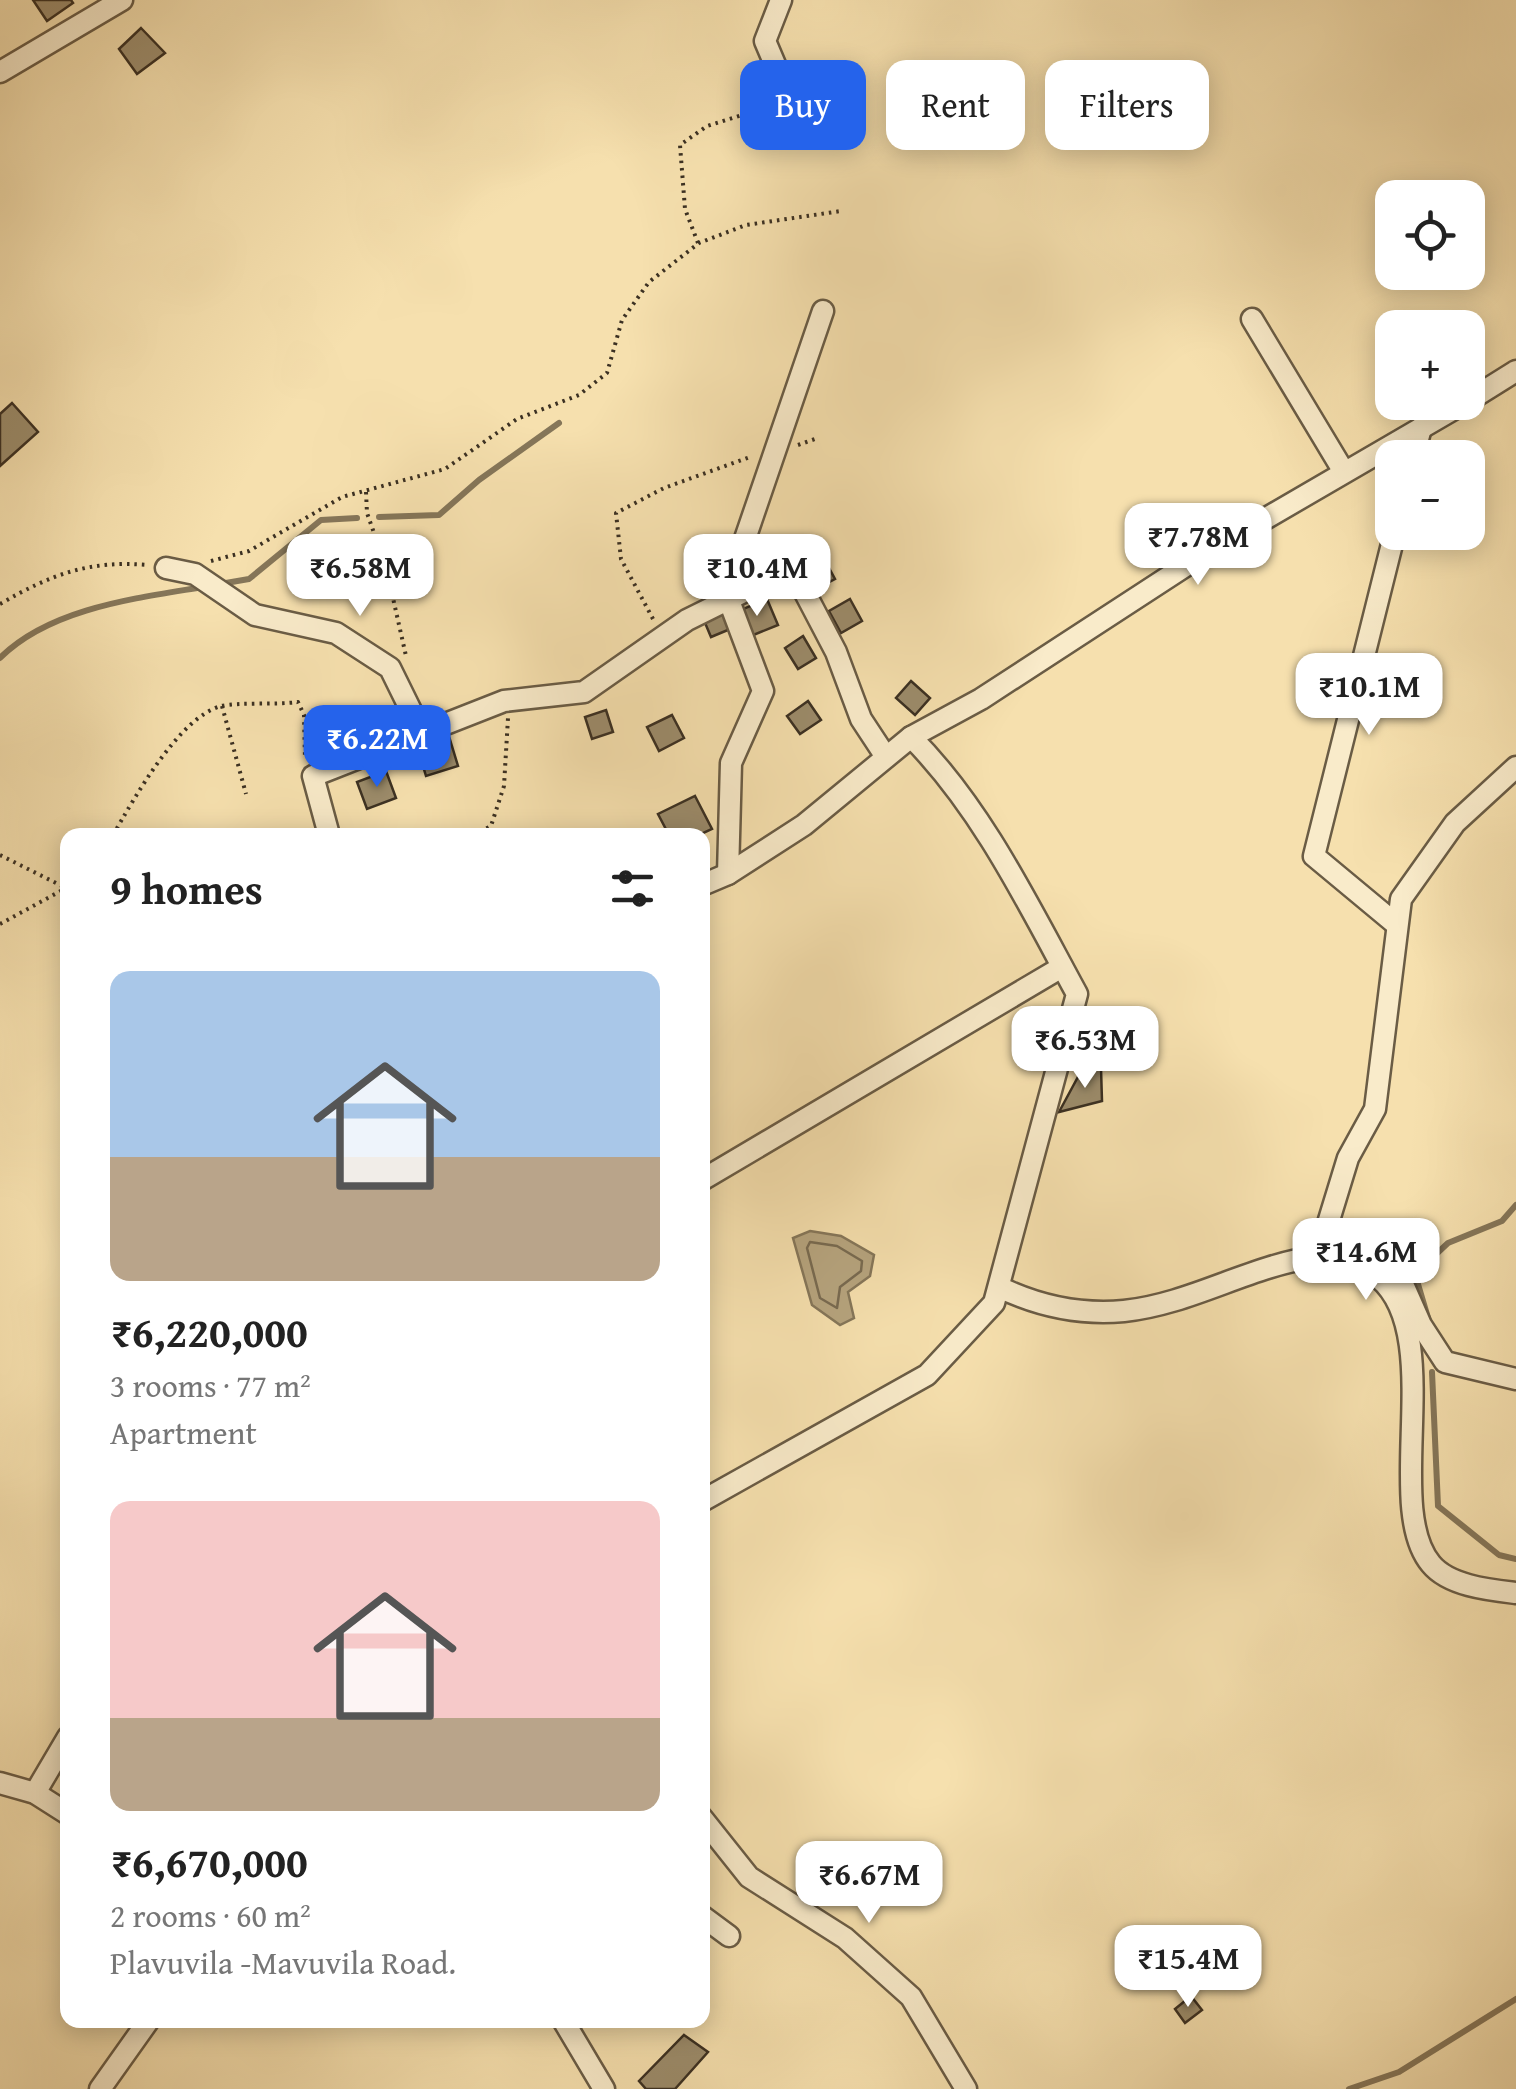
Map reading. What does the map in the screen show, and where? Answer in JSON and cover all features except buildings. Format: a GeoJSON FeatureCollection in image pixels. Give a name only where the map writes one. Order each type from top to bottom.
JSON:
{"type":"FeatureCollection","features":[{"type":"Feature","properties":{"kind":"street"},"geometry":{"type":"LineString","coordinates":[[0,72],[122,0]]}},
{"type":"Feature","properties":{"kind":"street"},"geometry":{"type":"LineString","coordinates":[[773,60],[765,41],[781,0]]}},
{"type":"Feature","properties":{"kind":"street"},"geometry":{"type":"LineString","coordinates":[[728,874],[732,763],[764,691],[728,598],[822,311]]}},
{"type":"Feature","properties":{"kind":"street"},"geometry":{"type":"LineString","coordinates":[[1252,319],[1276,366],[1318,423],[1344,472]]}},
{"type":"Feature","properties":{"kind":"street"},"geometry":{"type":"LineString","coordinates":[[1485,391],[1516,371]]}},
{"type":"Feature","properties":{"kind":"street"},"geometry":{"type":"LineString","coordinates":[[710,882],[804,825],[910,737],[981,699],[1196,558],[1434,420]]}},
{"type":"Feature","properties":{"kind":"street"},"geometry":{"type":"LineString","coordinates":[[1417,440],[1420,428]]}},
{"type":"Feature","properties":{"kind":"street"},"geometry":{"type":"LineString","coordinates":[[1390,550],[1314,856],[1397,926]]}},
{"type":"Feature","properties":{"kind":"street"},"geometry":{"type":"LineString","coordinates":[[166,568],[198,576],[255,614],[336,633],[390,668],[421,730]]}},
{"type":"Feature","properties":{"kind":"street"},"geometry":{"type":"LineString","coordinates":[[327,828],[314,776],[421,730],[510,700],[584,692],[663,636],[728,598],[795,568],[836,652],[862,719],[886,758]]}},
{"type":"Feature","properties":{"kind":"street"},"geometry":{"type":"LineString","coordinates":[[710,1497],[928,1375],[1003,1295],[1077,994],[1019,888],[940,766],[910,737]]}},
{"type":"Feature","properties":{"kind":"street"},"geometry":{"type":"LineString","coordinates":[[1318,1256],[1348,1158],[1375,1108],[1402,899],[1455,822],[1516,766]]}},
{"type":"Feature","properties":{"kind":"street"},"geometry":{"type":"LineString","coordinates":[[710,1175],[1062,967]]}},
{"type":"Feature","properties":{"kind":"street"},"geometry":{"type":"LineString","coordinates":[[1003,1295],[1056,1309],[1123,1311],[1182,1300],[1338,1250],[1392,1268],[1445,1362],[1516,1379]]}},
{"type":"Feature","properties":{"kind":"street"},"geometry":{"type":"LineString","coordinates":[[1318,1256],[1368,1270],[1383,1281],[1402,1315],[1412,1350],[1416,1530],[1430,1564],[1446,1576],[1516,1593]]}},
{"type":"Feature","properties":{"kind":"street"},"geometry":{"type":"LineString","coordinates":[[36,1793],[60,1751]]}},
{"type":"Feature","properties":{"kind":"street"},"geometry":{"type":"LineString","coordinates":[[0,1783],[36,1793],[60,1809]]}},
{"type":"Feature","properties":{"kind":"street"},"geometry":{"type":"LineString","coordinates":[[710,1828],[749,1876],[845,1938],[912,1997],[966,2089]]}},
{"type":"Feature","properties":{"kind":"street"},"geometry":{"type":"LineString","coordinates":[[710,1922],[729,1936]]}},
{"type":"Feature","properties":{"kind":"street"},"geometry":{"type":"LineString","coordinates":[[100,2089],[144,2028]]}},
{"type":"Feature","properties":{"kind":"street"},"geometry":{"type":"LineString","coordinates":[[567,2028],[604,2089]]}},
{"type":"Feature","properties":{"kind":"path"},"geometry":{"type":"LineString","coordinates":[[698,243],[685,210],[680,145],[707,126],[740,116]]}},
{"type":"Feature","properties":{"kind":"path"},"geometry":{"type":"LineString","coordinates":[[0,604],[73,568],[118,562],[166,568],[182,559],[211,561],[249,551],[342,498],[445,469],[517,419],[579,395],[608,373],[622,320],[649,282],[698,243],[746,225],[841,211]]}},
{"type":"Feature","properties":{"kind":"path"},"geometry":{"type":"LineString","coordinates":[[663,636],[621,558],[616,512],[664,488],[815,439]]}},
{"type":"Feature","properties":{"kind":"path"},"geometry":{"type":"LineString","coordinates":[[366,492],[367,513],[386,567],[406,656],[399,686]]}},
{"type":"Feature","properties":{"kind":"path"},"geometry":{"type":"LineString","coordinates":[[487,828],[504,786],[510,700]]}},
{"type":"Feature","properties":{"kind":"path"},"geometry":{"type":"LineString","coordinates":[[117,828],[144,782],[184,732],[222,706],[298,702],[304,715],[307,776],[314,776]]}},
{"type":"Feature","properties":{"kind":"path"},"geometry":{"type":"LineString","coordinates":[[222,706],[246,794]]}},
{"type":"Feature","properties":{"kind":"path"},"geometry":{"type":"LineString","coordinates":[[0,855],[60,885]]}},
{"type":"Feature","properties":{"kind":"path"},"geometry":{"type":"LineString","coordinates":[[0,924],[60,892]]}},
{"type":"Feature","properties":{"kind":"water"},"geometry":{"type":"Polygon","coordinates":[[[810,1231],[841,1236],[874,1255],[870,1276],[848,1292],[854,1318],[840,1325],[812,1305],[793,1238],[810,1231]]]}},
{"type":"Feature","properties":{"kind":"waterway"},"geometry":{"type":"LineString","coordinates":[[379,517],[439,515],[479,480],[559,423]]}},
{"type":"Feature","properties":{"kind":"waterway"},"geometry":{"type":"LineString","coordinates":[[220,584],[249,579],[321,520],[357,518]]}},
{"type":"Feature","properties":{"kind":"waterway"},"geometry":{"type":"LineString","coordinates":[[0,658],[20,641],[69,616],[123,601],[203,587]]}},
{"type":"Feature","properties":{"kind":"waterway"},"geometry":{"type":"LineString","coordinates":[[1429,1321],[1415,1274],[1448,1243],[1502,1221],[1516,1205]]}},
{"type":"Feature","properties":{"kind":"waterway"},"geometry":{"type":"LineString","coordinates":[[1432,1372],[1438,1506],[1499,1555],[1516,1559]]}},
{"type":"Feature","properties":{"kind":"waterway"},"geometry":{"type":"LineString","coordinates":[[1349,2089],[1399,2072],[1516,1999]]}}]}
